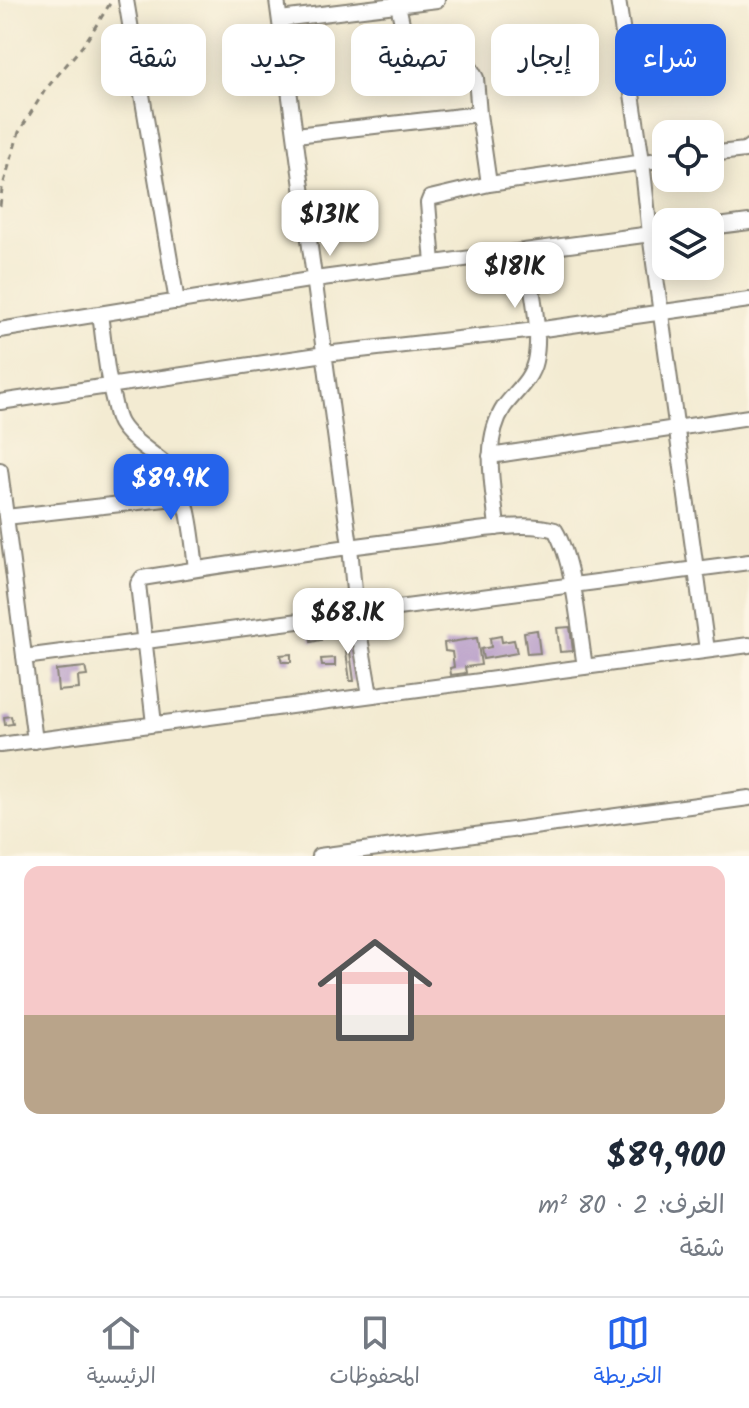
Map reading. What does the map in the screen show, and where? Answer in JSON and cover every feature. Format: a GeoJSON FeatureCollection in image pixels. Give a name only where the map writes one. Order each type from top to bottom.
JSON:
{"type":"FeatureCollection","features":[{"type":"Feature","properties":{"kind":"street"},"geometry":{"type":"LineString","coordinates":[[126,0],[177,302]]}},
{"type":"Feature","properties":{"kind":"street"},"geometry":{"type":"LineString","coordinates":[[277,0],[350,546],[356,614],[370,695]]}},
{"type":"Feature","properties":{"kind":"street"},"geometry":{"type":"LineString","coordinates":[[280,19],[437,0]]}},
{"type":"Feature","properties":{"kind":"street"},"geometry":{"type":"LineString","coordinates":[[618,0],[707,650]]}},
{"type":"Feature","properties":{"kind":"street"},"geometry":{"type":"LineString","coordinates":[[397,3],[411,52],[420,57],[460,63],[471,69],[476,78],[489,184]]}},
{"type":"Feature","properties":{"kind":"street"},"geometry":{"type":"LineString","coordinates":[[296,135],[479,114]]}},
{"type":"Feature","properties":{"kind":"street"},"geometry":{"type":"LineString","coordinates":[[724,152],[749,147]]}},
{"type":"Feature","properties":{"kind":"street"},"geometry":{"type":"LineString","coordinates":[[433,263],[428,200],[489,184],[652,160]]}},
{"type":"Feature","properties":{"kind":"street"},"geometry":{"type":"LineString","coordinates":[[724,225],[749,222]]}},
{"type":"Feature","properties":{"kind":"street"},"geometry":{"type":"LineString","coordinates":[[0,330],[315,279],[650,234]]}},
{"type":"Feature","properties":{"kind":"street"},"geometry":{"type":"LineString","coordinates":[[497,528],[490,456],[492,439],[504,407],[530,375],[534,365],[536,330],[526,251]]}},
{"type":"Feature","properties":{"kind":"street"},"geometry":{"type":"LineString","coordinates":[[0,402],[325,354],[536,330],[749,300]]}},
{"type":"Feature","properties":{"kind":"street"},"geometry":{"type":"LineString","coordinates":[[100,314],[110,387],[119,421],[126,431],[168,466],[190,519],[196,569]]}},
{"type":"Feature","properties":{"kind":"street"},"geometry":{"type":"LineString","coordinates":[[490,456],[749,417]]}},
{"type":"Feature","properties":{"kind":"street"},"geometry":{"type":"LineString","coordinates":[[0,470],[35,741]]}},
{"type":"Feature","properties":{"kind":"street"},"geometry":{"type":"LineString","coordinates":[[6,517],[183,497]]}},
{"type":"Feature","properties":{"kind":"street"},"geometry":{"type":"LineString","coordinates":[[154,724],[138,584],[142,578],[350,546],[497,528],[544,527],[555,530],[562,541],[572,585],[585,667]]}},
{"type":"Feature","properties":{"kind":"street"},"geometry":{"type":"LineString","coordinates":[[24,657],[749,562]]}},
{"type":"Feature","properties":{"kind":"street"},"geometry":{"type":"LineString","coordinates":[[0,745],[749,645]]}},
{"type":"Feature","properties":{"kind":"street"},"geometry":{"type":"LineString","coordinates":[[319,856],[749,798]]}},
{"type":"Feature","properties":{"kind":"path"},"geometry":{"type":"LineString","coordinates":[[0,206],[19,132],[45,90],[85,43],[112,0]]}},
{"type":"Feature","properties":{"kind":"building"},"geometry":{"type":"Polygon","coordinates":[[[570,627],[573,651],[560,652],[557,628],[570,627]]]}},
{"type":"Feature","properties":{"kind":"building"},"geometry":{"type":"Polygon","coordinates":[[[343,630],[347,630],[354,681],[350,681],[343,630]]]}},
{"type":"Feature","properties":{"kind":"building"},"geometry":{"type":"Polygon","coordinates":[[[537,630],[540,653],[527,654],[524,632],[537,630]]]}},
{"type":"Feature","properties":{"kind":"building"},"geometry":{"type":"Polygon","coordinates":[[[320,633],[321,640],[311,642],[310,635],[320,633]]]}},
{"type":"Feature","properties":{"kind":"building"},"geometry":{"type":"Polygon","coordinates":[[[501,636],[502,642],[514,640],[517,653],[483,659],[481,649],[491,647],[490,638],[501,636]]]}},
{"type":"Feature","properties":{"kind":"building"},"geometry":{"type":"Polygon","coordinates":[[[477,638],[481,665],[465,667],[466,673],[451,675],[450,668],[454,667],[452,652],[445,651],[444,643],[477,638]]]}},
{"type":"Feature","properties":{"kind":"building"},"geometry":{"type":"Polygon","coordinates":[[[291,654],[291,662],[282,662],[280,655],[291,654]]]}},
{"type":"Feature","properties":{"kind":"building"},"geometry":{"type":"Polygon","coordinates":[[[335,658],[335,666],[322,666],[321,659],[335,658]]]}},
{"type":"Feature","properties":{"kind":"building"},"geometry":{"type":"Polygon","coordinates":[[[85,667],[87,676],[78,677],[79,689],[58,691],[56,670],[85,667]]]}},
{"type":"Feature","properties":{"kind":"building"},"geometry":{"type":"Polygon","coordinates":[[[11,716],[13,724],[5,725],[4,717],[11,716]]]}}]}
